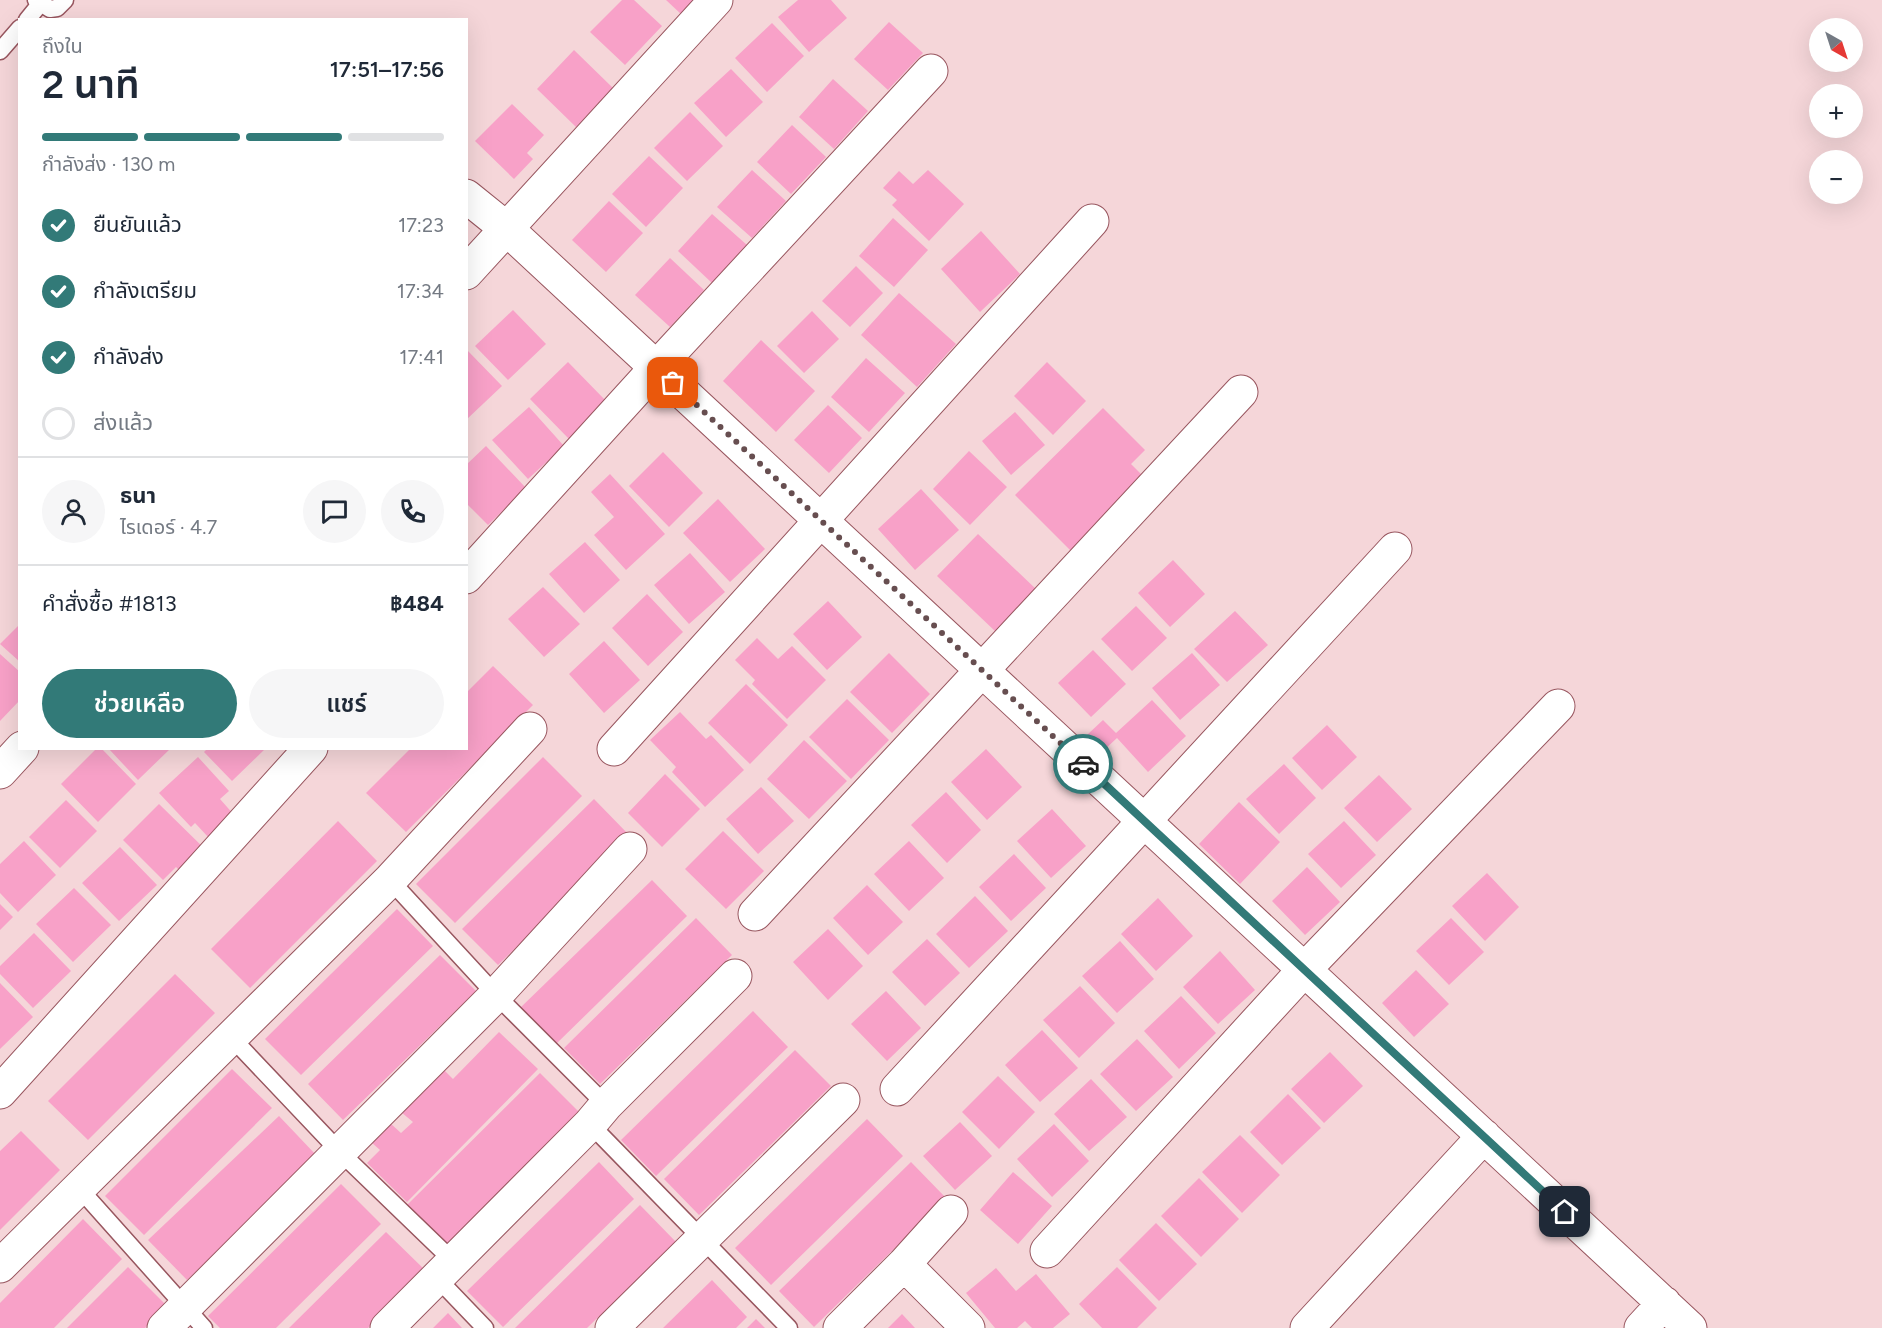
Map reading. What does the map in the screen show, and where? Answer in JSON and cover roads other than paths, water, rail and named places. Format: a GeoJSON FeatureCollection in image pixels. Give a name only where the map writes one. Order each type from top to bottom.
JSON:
{"type":"FeatureCollection","features":[{"type":"Feature","properties":{"kind":"street"},"geometry":{"type":"LineString","coordinates":[[468,271],[716,0]]}},
{"type":"Feature","properties":{"kind":"street"},"geometry":{"type":"LineString","coordinates":[[468,575],[931,71]]}},
{"type":"Feature","properties":{"kind":"street"},"geometry":{"type":"LineString","coordinates":[[468,198],[507,229],[1690,1328]]}},
{"type":"Feature","properties":{"kind":"street"},"geometry":{"type":"LineString","coordinates":[[614,749],[1092,221]]}},
{"type":"Feature","properties":{"kind":"street"},"geometry":{"type":"LineString","coordinates":[[755,914],[1241,392]]}},
{"type":"Feature","properties":{"kind":"street"},"geometry":{"type":"LineString","coordinates":[[897,1089],[1395,549]]}},
{"type":"Feature","properties":{"kind":"street"},"geometry":{"type":"LineString","coordinates":[[1047,1251],[1304,970],[1558,706]]}},
{"type":"Feature","properties":{"kind":"street"},"geometry":{"type":"LineString","coordinates":[[0,1266],[390,880],[530,729]]}},
{"type":"Feature","properties":{"kind":"street"},"geometry":{"type":"LineString","coordinates":[[0,772],[20,750]]}},
{"type":"Feature","properties":{"kind":"street"},"geometry":{"type":"LineString","coordinates":[[0,1092],[309,750]]}},
{"type":"Feature","properties":{"kind":"street"},"geometry":{"type":"LineString","coordinates":[[184,1321],[340,1152],[496,996],[630,849]]}},
{"type":"Feature","properties":{"kind":"street"},"geometry":{"type":"LineString","coordinates":[[387,1328],[735,976]]}},
{"type":"Feature","properties":{"kind":"street"},"geometry":{"type":"LineString","coordinates":[[612,1328],[843,1100]]}},
{"type":"Feature","properties":{"kind":"street"},"geometry":{"type":"LineString","coordinates":[[1308,1328],[1484,1136]]}},
{"type":"Feature","properties":{"kind":"street"},"geometry":{"type":"LineString","coordinates":[[840,1328],[904,1264],[951,1212]]}},
{"type":"Feature","properties":{"kind":"street"},"geometry":{"type":"LineString","coordinates":[[904,1264],[968,1328]]}},
{"type":"Feature","properties":{"kind":"street"},"geometry":{"type":"LineString","coordinates":[[1641,1328],[1664,1303]]}},
{"type":"Feature","properties":{"kind":"lane"},"geometry":{"type":"LineString","coordinates":[[28,18],[38,2],[50,9],[57,8],[65,0]]}},
{"type":"Feature","properties":{"kind":"lane"},"geometry":{"type":"LineString","coordinates":[[0,51],[18,30]]}},
{"type":"Feature","properties":{"kind":"lane"},"geometry":{"type":"LineString","coordinates":[[390,880],[496,996],[702,1237],[789,1328]]}},
{"type":"Feature","properties":{"kind":"lane"},"geometry":{"type":"LineString","coordinates":[[231,1036],[340,1152],[445,1269],[485,1328]]}},
{"type":"Feature","properties":{"kind":"lane"},"geometry":{"type":"LineString","coordinates":[[79,1188],[184,1321]]}}]}
